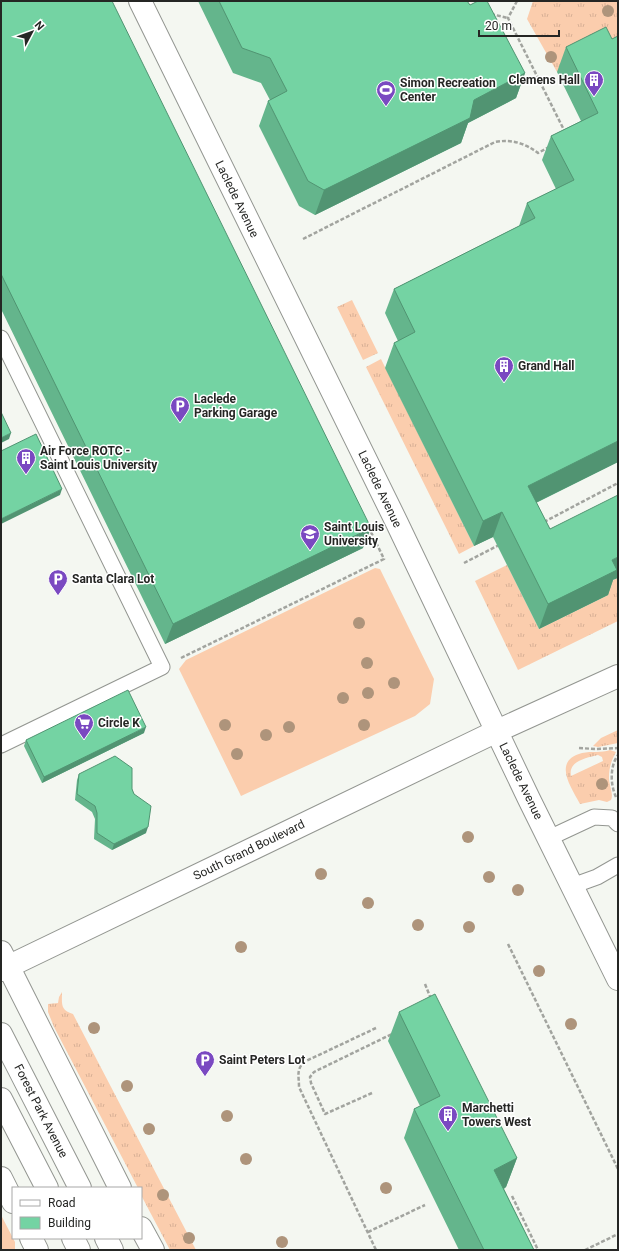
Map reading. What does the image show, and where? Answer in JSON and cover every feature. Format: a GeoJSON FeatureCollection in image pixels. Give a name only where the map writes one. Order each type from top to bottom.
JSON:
{"type":"FeatureCollection","features":[{"type":"Feature","properties":{"kind":"main road","name":"Laclede Avenue"},"geometry":{"type":"LineString","coordinates":[[140,1],[399,528],[618,979]]}},
{"type":"Feature","properties":{"kind":"main road","name":"South Grand Boulevard"},"geometry":{"type":"LineString","coordinates":[[3,963],[497,731],[618,676]]}},
{"type":"Feature","properties":{"kind":"main road"},"geometry":{"type":"LineString","coordinates":[[3,963],[119,1187]]}},
{"type":"Feature","properties":{"kind":"main road","name":"Forest Park Avenue"},"geometry":{"type":"LineString","coordinates":[[1,1034],[79,1187]]}},
{"type":"Feature","properties":{"kind":"main road"},"geometry":{"type":"LineString","coordinates":[[1,1099],[46,1187]]}},
{"type":"Feature","properties":{"kind":"main road"},"geometry":{"type":"LineString","coordinates":[[1,1178],[12,1200]]}},
{"type":"Feature","properties":{"kind":"main road"},"geometry":{"type":"LineString","coordinates":[[142,1230],[153,1250]]}},
{"type":"Feature","properties":{"kind":"main road"},"geometry":{"type":"LineString","coordinates":[[32,1239],[37,1250]]}},
{"type":"Feature","properties":{"kind":"main road"},"geometry":{"type":"LineString","coordinates":[[74,1239],[79,1250]]}},
{"type":"Feature","properties":{"kind":"main road"},"geometry":{"type":"LineString","coordinates":[[106,1239],[112,1250]]}},
{"type":"Feature","properties":{"kind":"lane"},"geometry":{"type":"LineString","coordinates":[[1,338],[162,667],[1,745]]}},
{"type":"Feature","properties":{"kind":"lane"},"geometry":{"type":"LineString","coordinates":[[549,838],[594,817],[612,818],[618,824]]}},
{"type":"Feature","properties":{"kind":"lane"},"geometry":{"type":"LineString","coordinates":[[572,886],[597,877],[618,865]]}},
{"type":"Feature","properties":{"kind":"path"},"geometry":{"type":"LineString","coordinates":[[508,18],[517,1]]}},
{"type":"Feature","properties":{"kind":"path"},"geometry":{"type":"LineString","coordinates":[[489,13],[508,18],[568,138]]}},
{"type":"Feature","properties":{"kind":"path"},"geometry":{"type":"LineString","coordinates":[[303,239],[495,142],[507,140],[528,146],[538,154],[550,147]]}},
{"type":"Feature","properties":{"kind":"path"},"geometry":{"type":"LineString","coordinates":[[538,525],[618,483]]}},
{"type":"Feature","properties":{"kind":"path"},"geometry":{"type":"LineString","coordinates":[[162,667],[384,559],[370,530]]}},
{"type":"Feature","properties":{"kind":"path"},"geometry":{"type":"LineString","coordinates":[[464,563],[504,542]]}},
{"type":"Feature","properties":{"kind":"path"},"geometry":{"type":"LineString","coordinates":[[579,748],[618,748]]}},
{"type":"Feature","properties":{"kind":"path"},"geometry":{"type":"LineString","coordinates":[[618,755],[614,761],[612,783],[614,794],[618,802]]}},
{"type":"Feature","properties":{"kind":"path"},"geometry":{"type":"LineString","coordinates":[[508,944],[618,1169]]}},
{"type":"Feature","properties":{"kind":"path"},"geometry":{"type":"LineString","coordinates":[[425,984],[433,1006]]}},
{"type":"Feature","properties":{"kind":"path"},"geometry":{"type":"LineString","coordinates":[[376,1028],[304,1062],[299,1067],[298,1073],[298,1087],[376,1250]]}},
{"type":"Feature","properties":{"kind":"path"},"geometry":{"type":"LineString","coordinates":[[372,1093],[325,1114],[311,1083],[310,1077],[314,1072],[393,1034]]}},
{"type":"Feature","properties":{"kind":"path"},"geometry":{"type":"LineString","coordinates":[[512,1196],[538,1250]]}},
{"type":"Feature","properties":{"kind":"path"},"geometry":{"type":"LineString","coordinates":[[368,1232],[425,1205]]}},
{"type":"Feature","properties":{"kind":"path"},"geometry":{"type":"LineString","coordinates":[[585,1250],[618,1234]]}},
{"type":"Feature","properties":{"kind":"green space"},"geometry":{"type":"Polygon","coordinates":[[[533,1],[618,1],[618,56],[597,52],[557,72],[527,19],[533,1]]]}},
{"type":"Feature","properties":{"kind":"green space"},"geometry":{"type":"Polygon","coordinates":[[[352,300],[378,353],[363,360],[337,307],[352,300]]]}},
{"type":"Feature","properties":{"kind":"green space"},"geometry":{"type":"Polygon","coordinates":[[[381,359],[474,546],[459,554],[366,367],[381,359]]]}},
{"type":"Feature","properties":{"kind":"green space"},"geometry":{"type":"Polygon","coordinates":[[[507,565],[539,629],[608,595],[603,585],[618,578],[618,621],[518,670],[475,581],[507,565]]]}},
{"type":"Feature","properties":{"kind":"green space"},"geometry":{"type":"Polygon","coordinates":[[[375,568],[380,569],[434,679],[430,704],[415,716],[241,796],[179,669],[186,660],[375,568]]]}},
{"type":"Feature","properties":{"kind":"green space"},"geometry":{"type":"Polygon","coordinates":[[[618,730],[618,743],[598,747],[593,746],[601,738],[618,730]]]}},
{"type":"Feature","properties":{"kind":"green space"},"geometry":{"type":"Polygon","coordinates":[[[610,750],[616,752],[609,771],[609,781],[612,795],[611,800],[607,802],[599,800],[580,804],[566,775],[568,762],[573,757],[582,753],[610,750]],[[598,755],[579,761],[572,767],[571,776],[603,761],[602,757],[598,755]]]}},
{"type":"Feature","properties":{"kind":"green space"},"geometry":{"type":"Polygon","coordinates":[[[62,992],[62,1003],[64,1008],[66,1011],[73,1014],[196,1250],[170,1250],[142,1197],[142,1187],[137,1187],[54,1027],[48,1012],[48,1004],[58,1003],[62,992]]]}},
{"type":"Feature","properties":{"kind":"green space"},"geometry":{"type":"Polygon","coordinates":[[[1,1215],[12,1239],[15,1242],[15,1250],[1,1250],[1,1215]]]}},
{"type":"Feature","properties":{"kind":"building","name":"Laclede Parking Garage"},"geometry":{"type":"Polygon","coordinates":[[[1,1],[112,1],[371,528],[173,624],[1,274],[1,1]]]}},
{"type":"Feature","properties":{"kind":"building","name":"Simon Recreation Center"},"geometry":{"type":"Polygon","coordinates":[[[219,1],[467,1],[470,5],[478,1],[487,1],[525,73],[474,100],[470,118],[324,190],[308,181],[268,101],[287,91],[270,58],[242,48],[219,1]]]}},
{"type":"Feature","properties":{"kind":"building","name":"Grand Hall"},"geometry":{"type":"Polygon","coordinates":[[[606,27],[612,39],[618,36],[618,441],[528,486],[550,529],[618,495],[618,557],[612,560],[617,570],[548,604],[502,512],[483,521],[394,343],[415,332],[394,289],[535,218],[527,203],[574,180],[551,136],[598,113],[566,47],[606,27]]]}},
{"type":"Feature","properties":{"kind":"building"},"geometry":{"type":"Polygon","coordinates":[[[1,412],[11,433],[1,438],[1,412]]]}},
{"type":"Feature","properties":{"kind":"building","name":"Air Force ROTC - Saint Louis University"},"geometry":{"type":"Polygon","coordinates":[[[36,434],[62,489],[1,519],[1,451],[36,434]]]}},
{"type":"Feature","properties":{"kind":"building","name":"Circle K"},"geometry":{"type":"Polygon","coordinates":[[[128,690],[146,727],[44,777],[26,740],[128,690]]]}},
{"type":"Feature","properties":{"kind":"building","name":"Circle K"},"geometry":{"type":"Polygon","coordinates":[[[115,756],[132,768],[132,789],[134,794],[151,806],[148,827],[114,844],[97,833],[97,813],[95,806],[77,794],[79,774],[115,756]]]}},
{"type":"Feature","properties":{"kind":"building"},"geometry":{"type":"Polygon","coordinates":[[[435,994],[517,1158],[494,1170],[534,1250],[484,1250],[414,1109],[440,1096],[399,1012],[435,994]]]}},
{"type":"Feature","properties":{"kind":"place","name":"Clemens Hall"},"geometry":{"type":"Point","coordinates":[594,97]}},
{"type":"Feature","properties":{"kind":"place","name":"Simon Recreation Center"},"geometry":{"type":"Point","coordinates":[386,107]}},
{"type":"Feature","properties":{"kind":"place","name":"Grand Hall"},"geometry":{"type":"Point","coordinates":[504,383]}},
{"type":"Feature","properties":{"kind":"place","name":"Laclede Parking Garage"},"geometry":{"type":"Point","coordinates":[180,423]}},
{"type":"Feature","properties":{"kind":"place","name":"Air Force ROTC - Saint Louis University"},"geometry":{"type":"Point","coordinates":[26,475]}},
{"type":"Feature","properties":{"kind":"place","name":"Saint Louis University"},"geometry":{"type":"Point","coordinates":[310,551]}},
{"type":"Feature","properties":{"kind":"place","name":"Santa Clara Lot"},"geometry":{"type":"Point","coordinates":[58,596]}},
{"type":"Feature","properties":{"kind":"place","name":"Circle K"},"geometry":{"type":"Point","coordinates":[84,740]}},
{"type":"Feature","properties":{"kind":"place","name":"Saint Peters Lot"},"geometry":{"type":"Point","coordinates":[205,1077]}},
{"type":"Feature","properties":{"kind":"place","name":"Marchetti Towers West"},"geometry":{"type":"Point","coordinates":[448,1132]}}]}
